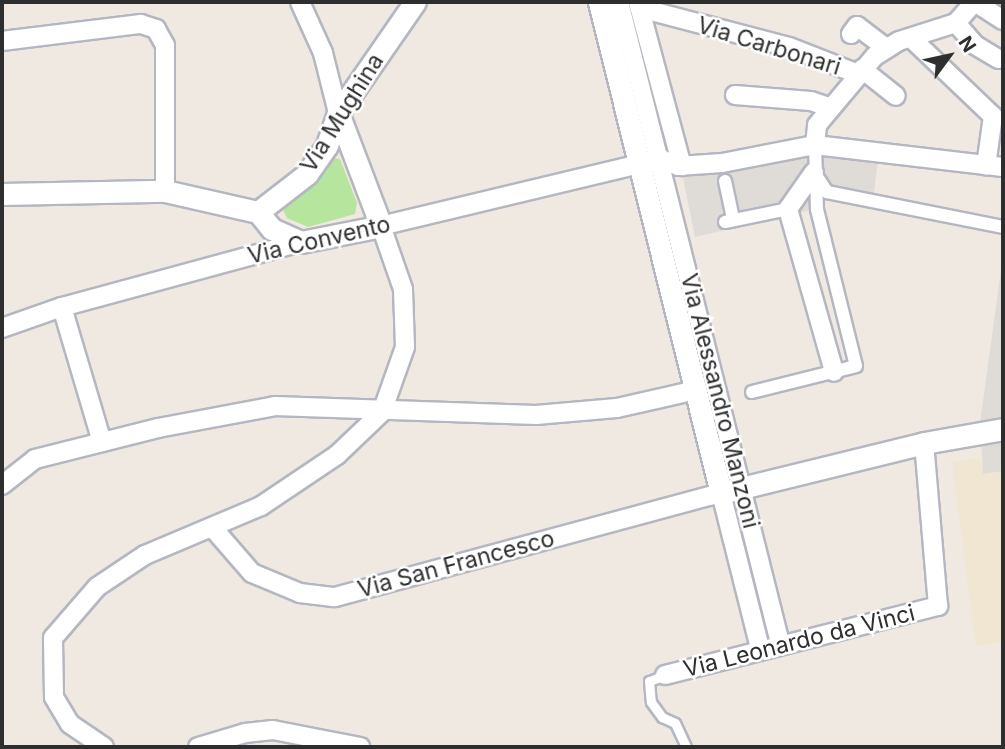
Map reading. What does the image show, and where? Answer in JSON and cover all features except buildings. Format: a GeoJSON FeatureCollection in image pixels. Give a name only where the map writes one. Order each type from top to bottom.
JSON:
{"type":"FeatureCollection","features":[{"type":"Feature","properties":{"kind":"street","name":"Via Mughina"},"geometry":{"type":"LineString","coordinates":[[258,212],[307,174],[327,145],[338,113],[415,2]]}},
{"type":"Feature","properties":{"kind":"street","name":"Via Alessandro Manzoni"},"geometry":{"type":"LineString","coordinates":[[599,2],[760,648]]}},
{"type":"Feature","properties":{"kind":"street","name":"Via Alessandro Manzoni"},"geometry":{"type":"LineString","coordinates":[[619,2],[662,159],[780,643]]}},
{"type":"Feature","properties":{"kind":"street"},"geometry":{"type":"LineString","coordinates":[[752,392],[856,366],[817,209],[814,172],[817,125],[860,71],[885,47],[956,23],[975,2],[1003,20]]}},
{"type":"Feature","properties":{"kind":"street"},"geometry":{"type":"LineString","coordinates":[[639,5],[682,166]]}},
{"type":"Feature","properties":{"kind":"street","name":"Via Carbonari"},"geometry":{"type":"LineString","coordinates":[[639,5],[789,47],[860,71],[896,96]]}},
{"type":"Feature","properties":{"kind":"street"},"geometry":{"type":"LineString","coordinates":[[104,747],[69,724],[54,697],[53,638],[97,587],[145,555],[261,506],[337,455],[383,412],[405,347],[403,289],[338,113],[308,6]]}},
{"type":"Feature","properties":{"kind":"street"},"geometry":{"type":"LineString","coordinates":[[956,23],[975,45],[998,59]]}},
{"type":"Feature","properties":{"kind":"street"},"geometry":{"type":"LineString","coordinates":[[2,41],[141,24],[156,29],[165,45],[165,191]]}},
{"type":"Feature","properties":{"kind":"street"},"geometry":{"type":"LineString","coordinates":[[851,34],[857,26],[885,47]]}},
{"type":"Feature","properties":{"kind":"street"},"geometry":{"type":"LineString","coordinates":[[640,164],[662,159],[682,166],[722,163],[815,145],[994,167],[993,116],[911,38]]}},
{"type":"Feature","properties":{"kind":"street"},"geometry":{"type":"LineString","coordinates":[[735,95],[811,100],[831,108]]}},
{"type":"Feature","properties":{"kind":"street","name":"Via Convento"},"geometry":{"type":"LineString","coordinates":[[2,328],[62,307],[301,242],[381,226],[640,164]]}},
{"type":"Feature","properties":{"kind":"street"},"geometry":{"type":"LineString","coordinates":[[814,172],[827,192],[1003,227]]}},
{"type":"Feature","properties":{"kind":"street"},"geometry":{"type":"LineString","coordinates":[[725,181],[729,221],[788,209],[814,172]]}},
{"type":"Feature","properties":{"kind":"street"},"geometry":{"type":"LineString","coordinates":[[2,194],[165,191],[258,212],[272,229],[301,242]]}},
{"type":"Feature","properties":{"kind":"street"},"geometry":{"type":"LineString","coordinates":[[788,209],[834,372]]}},
{"type":"Feature","properties":{"kind":"street"},"geometry":{"type":"LineString","coordinates":[[62,307],[102,442]]}},
{"type":"Feature","properties":{"kind":"street"},"geometry":{"type":"LineString","coordinates":[[2,485],[35,459],[102,442],[275,406],[383,412],[536,415],[617,408],[696,390]]}},
{"type":"Feature","properties":{"kind":"street"},"geometry":{"type":"LineString","coordinates":[[721,493],[924,443],[1003,429]]}},
{"type":"Feature","properties":{"kind":"street","name":"Via Leonardo da Vinci"},"geometry":{"type":"LineString","coordinates":[[665,674],[780,643],[938,606],[924,443]]}},
{"type":"Feature","properties":{"kind":"street","name":"Via San Francesco"},"geometry":{"type":"LineString","coordinates":[[212,527],[252,573],[300,593],[335,597],[721,493]]}},
{"type":"Feature","properties":{"kind":"street"},"geometry":{"type":"LineString","coordinates":[[198,747],[273,730],[360,747]]}},
{"type":"Feature","properties":{"kind":"lane"},"geometry":{"type":"LineString","coordinates":[[665,674],[649,681],[651,702],[662,718],[675,723],[686,747]]}},
{"type":"Feature","properties":{"kind":"shaded area"},"geometry":{"type":"Polygon","coordinates":[[[815,154],[878,160],[873,201],[820,197],[821,208],[695,237],[683,178],[815,154]]]}},
{"type":"Feature","properties":{"kind":"shaded area"},"geometry":{"type":"Polygon","coordinates":[[[1003,255],[1003,471],[983,474],[980,423],[1003,255]]]}},
{"type":"Feature","properties":{"kind":"shaded area"},"geometry":{"type":"Polygon","coordinates":[[[981,458],[983,474],[1003,471],[1003,642],[976,646],[952,462],[981,458]]]}},
{"type":"Feature","properties":{"kind":"green space"},"geometry":{"type":"Polygon","coordinates":[[[333,158],[340,159],[357,203],[355,214],[308,227],[287,218],[283,210],[286,201],[313,184],[333,158]]]}}]}
